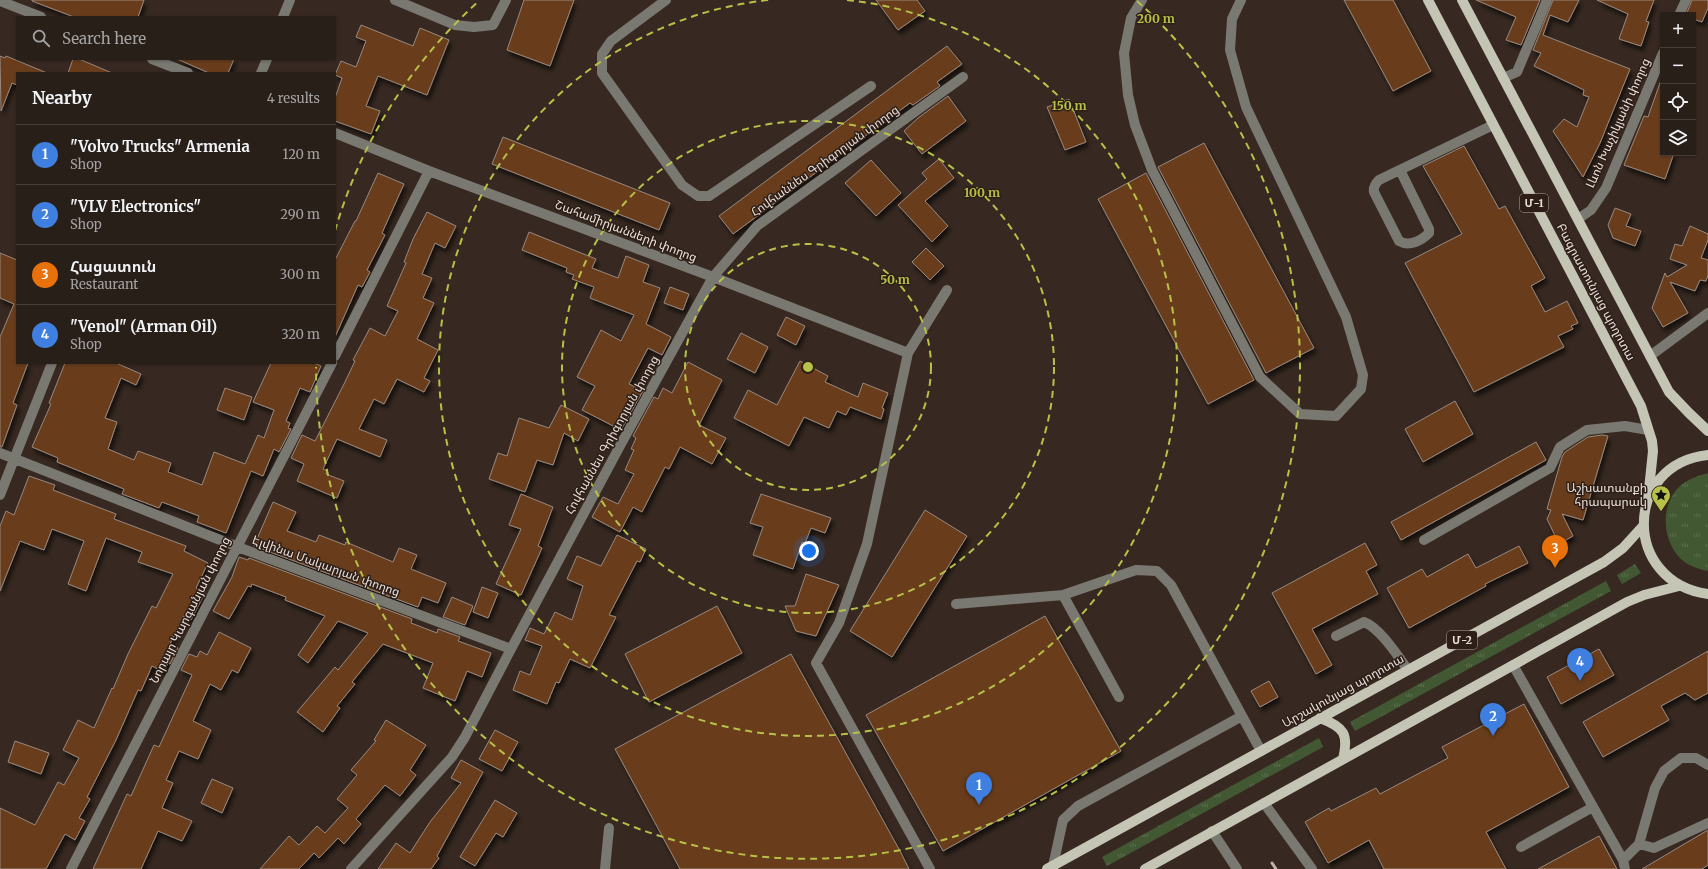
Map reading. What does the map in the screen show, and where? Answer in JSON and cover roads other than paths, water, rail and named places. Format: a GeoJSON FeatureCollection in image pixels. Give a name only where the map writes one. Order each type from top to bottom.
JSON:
{"type":"FeatureCollection","features":[{"type":"Feature","properties":{"kind":"main road","name":"Բագրատունյաց պողոտա"},"geometry":{"type":"LineString","coordinates":[[1428,0],[1641,406],[1652,441],[1653,458],[1648,500]]}},
{"type":"Feature","properties":{"kind":"main road","name":"Բագրատունյաց պողոտա"},"geometry":{"type":"LineString","coordinates":[[1462,0],[1669,392],[1708,431]]}},
{"type":"Feature","properties":{"kind":"main road"},"geometry":{"type":"LineString","coordinates":[[1708,455],[1696,457],[1676,466],[1659,480],[1648,500],[1644,512],[1643,526],[1646,544],[1653,561],[1665,575],[1680,586],[1696,593],[1708,594]]}},
{"type":"Feature","properties":{"kind":"main road","name":"Արշակունյաց պողոտա"},"geometry":{"type":"LineString","coordinates":[[1050,868],[1604,562],[1623,548],[1643,526]]}},
{"type":"Feature","properties":{"kind":"main road"},"geometry":{"type":"LineString","coordinates":[[1145,869],[1627,602],[1644,595],[1680,586]]}},
{"type":"Feature","properties":{"kind":"main road"},"geometry":{"type":"LineString","coordinates":[[1320,718],[1333,723],[1343,732],[1346,745],[1343,759]]}},
{"type":"Feature","properties":{"kind":"street"},"geometry":{"type":"LineString","coordinates":[[283,16],[290,0]]}},
{"type":"Feature","properties":{"kind":"street"},"geometry":{"type":"LineString","coordinates":[[395,0],[455,25],[474,27],[492,25],[506,0]]}},
{"type":"Feature","properties":{"kind":"street"},"geometry":{"type":"LineString","coordinates":[[666,0],[611,41],[602,54],[602,73],[682,185],[698,196],[709,196],[871,86]]}},
{"type":"Feature","properties":{"kind":"street"},"geometry":{"type":"LineString","coordinates":[[1142,0],[1131,18],[1124,53],[1128,95],[1135,125],[1152,170],[1260,376],[1300,414],[1336,416],[1361,389],[1363,375],[1346,318],[1246,107],[1230,50],[1232,19],[1241,0]]}},
{"type":"Feature","properties":{"kind":"street"},"geometry":{"type":"LineString","coordinates":[[1503,78],[1517,72],[1547,0]]}},
{"type":"Feature","properties":{"kind":"street"},"geometry":{"type":"LineString","coordinates":[[1680,12],[1686,0]]}},
{"type":"Feature","properties":{"kind":"street"},"geometry":{"type":"LineString","coordinates":[[0,1],[38,16]]}},
{"type":"Feature","properties":{"kind":"street"},"geometry":{"type":"LineString","coordinates":[[154,60],[168,69],[183,72]]}},
{"type":"Feature","properties":{"kind":"street"},"geometry":{"type":"LineString","coordinates":[[261,72],[267,60]]}},
{"type":"Feature","properties":{"kind":"street","name":"Լևոն Խաչիկյանի փողոց"},"geometry":{"type":"LineString","coordinates":[[1578,219],[1591,210],[1606,188],[1660,60]]}},
{"type":"Feature","properties":{"kind":"street","name":"Հովհաննես Գրիգորյան փողոց"},"geometry":{"type":"LineString","coordinates":[[351,869],[452,757],[465,737],[621,444],[713,277],[757,226],[964,77]]}},
{"type":"Feature","properties":{"kind":"street"},"geometry":{"type":"LineString","coordinates":[[1400,170],[1429,229],[1429,233],[1426,236],[1408,244],[1403,244],[1399,241],[1373,189],[1379,180],[1493,125]]}},
{"type":"Feature","properties":{"kind":"street","name":"Շահամիրյանների փողոց"},"geometry":{"type":"LineString","coordinates":[[336,132],[430,170],[713,277],[908,353]]}},
{"type":"Feature","properties":{"kind":"street"},"geometry":{"type":"LineString","coordinates":[[336,354],[430,170]]}},
{"type":"Feature","properties":{"kind":"street"},"geometry":{"type":"LineString","coordinates":[[930,869],[816,663],[839,623],[867,544],[908,353],[947,290]]}},
{"type":"Feature","properties":{"kind":"street"},"geometry":{"type":"LineString","coordinates":[[1650,356],[1708,313]]}},
{"type":"Feature","properties":{"kind":"street"},"geometry":{"type":"LineString","coordinates":[[0,495],[52,364]]}},
{"type":"Feature","properties":{"kind":"street","name":"Նորայր Կարգանյան փողոց"},"geometry":{"type":"LineString","coordinates":[[71,869],[331,364]]}},
{"type":"Feature","properties":{"kind":"street"},"geometry":{"type":"LineString","coordinates":[[1424,540],[1550,468],[1560,447],[1587,430],[1625,426],[1648,430]]}},
{"type":"Feature","properties":{"kind":"street","name":"Էլվինա Մակարյան փողոց"},"geometry":{"type":"LineString","coordinates":[[0,453],[238,547],[511,649]]}},
{"type":"Feature","properties":{"kind":"street"},"geometry":{"type":"LineString","coordinates":[[956,604],[1063,595],[1136,570],[1157,571],[1171,585],[1260,751]]}},
{"type":"Feature","properties":{"kind":"street"},"geometry":{"type":"LineString","coordinates":[[1063,595],[1119,697]]}},
{"type":"Feature","properties":{"kind":"street"},"geometry":{"type":"LineString","coordinates":[[1336,636],[1364,622],[1371,625],[1394,650],[1408,670]]}},
{"type":"Feature","properties":{"kind":"street"},"geometry":{"type":"LineString","coordinates":[[1514,665],[1624,864],[1639,844],[1655,788],[1664,771],[1681,758],[1696,758],[1708,765]]}},
{"type":"Feature","properties":{"kind":"street"},"geometry":{"type":"LineString","coordinates":[[1050,868],[1063,820],[1078,806],[1242,716]]}},
{"type":"Feature","properties":{"kind":"street"},"geometry":{"type":"LineString","coordinates":[[1264,803],[1312,869]]}},
{"type":"Feature","properties":{"kind":"street"},"geometry":{"type":"LineString","coordinates":[[1521,847],[1593,807]]}},
{"type":"Feature","properties":{"kind":"street"},"geometry":{"type":"LineString","coordinates":[[1639,844],[1654,848],[1708,823]]}},
{"type":"Feature","properties":{"kind":"street"},"geometry":{"type":"LineString","coordinates":[[605,869],[610,828]]}},
{"type":"Feature","properties":{"kind":"street"},"geometry":{"type":"LineString","coordinates":[[1212,831],[1237,869]]}},
{"type":"Feature","properties":{"kind":"railway"},"geometry":{"type":"LineString","coordinates":[[1272,863],[1276,869]]}},
{"type":"Feature","properties":{"kind":"place","name":"Աշխատանքի հրապարակ"},"geometry":{"type":"Point","coordinates":[1661,512]}},
{"type":"Feature","properties":{"kind":"place","name":"Հացատուն"},"geometry":{"type":"Point","coordinates":[1555,568]}},
{"type":"Feature","properties":{"kind":"place","name":"\"Venol\" (Arman Oil)"},"geometry":{"type":"Point","coordinates":[1580,681]}},
{"type":"Feature","properties":{"kind":"place","name":"\"VLV Electronics\""},"geometry":{"type":"Point","coordinates":[1493,736]}},
{"type":"Feature","properties":{"kind":"place","name":"\"Volvo Trucks\" Armenia"},"geometry":{"type":"Point","coordinates":[979,805]}}]}
